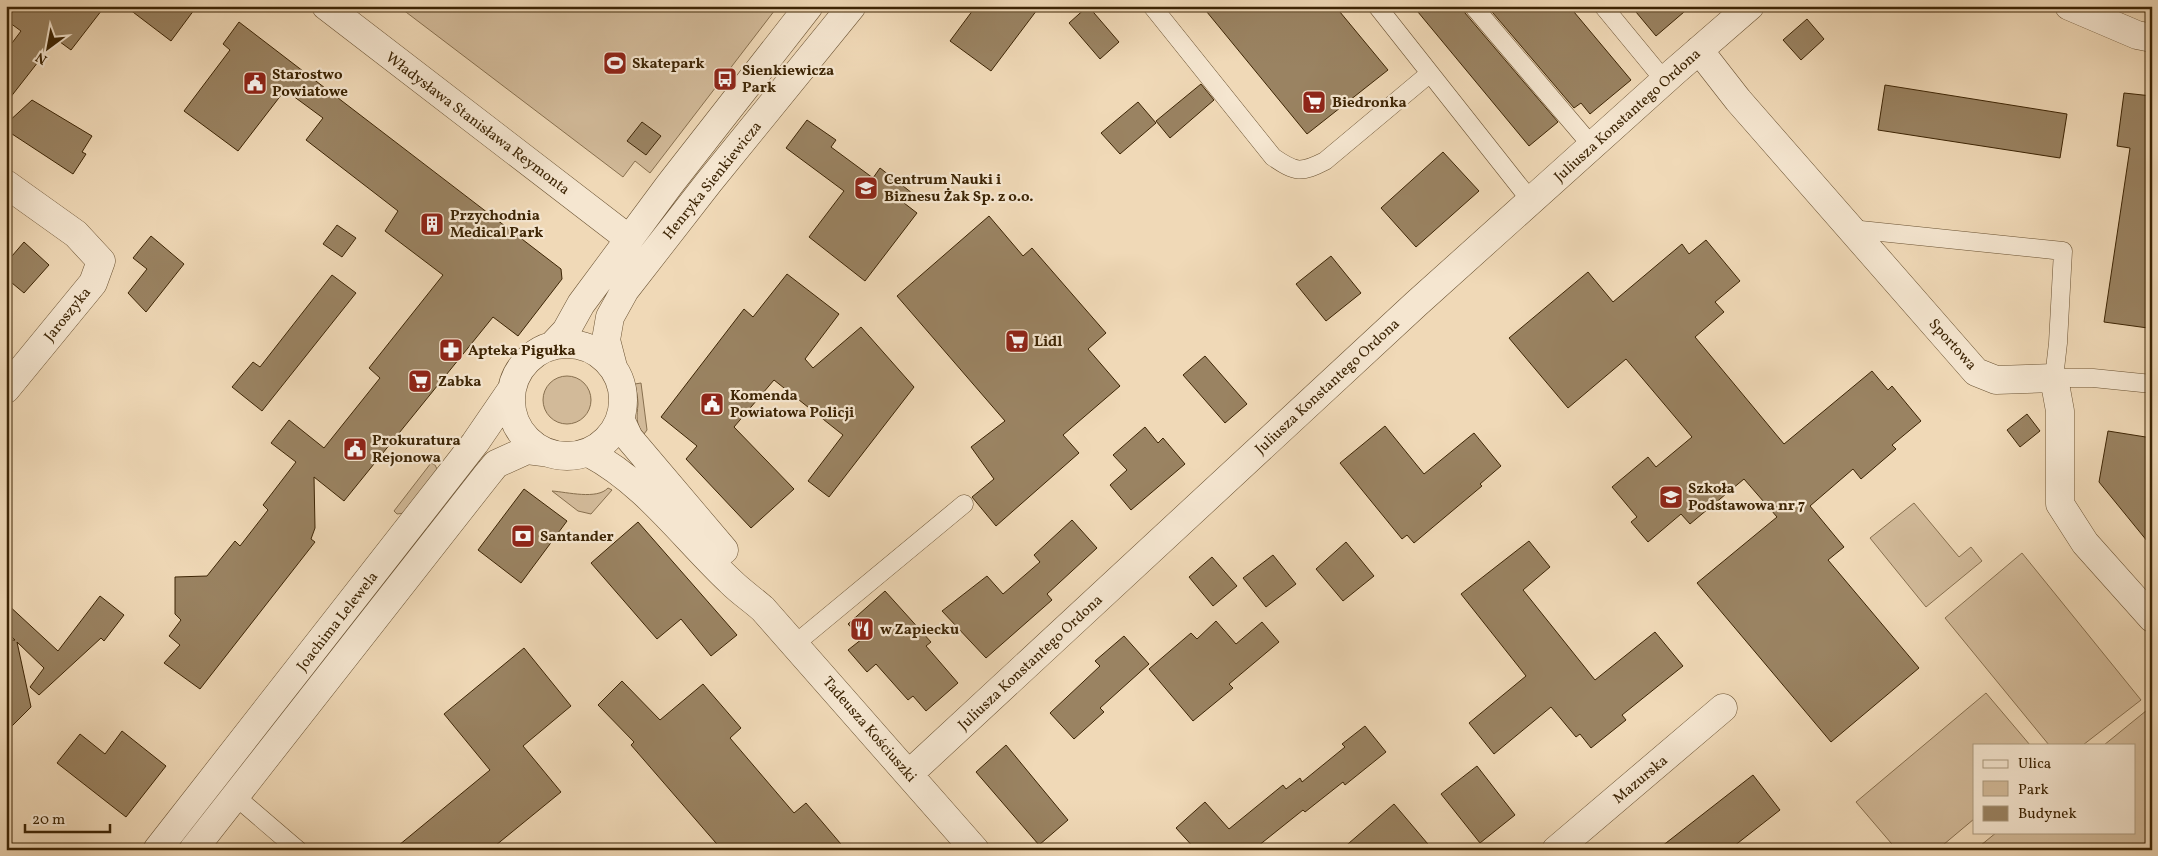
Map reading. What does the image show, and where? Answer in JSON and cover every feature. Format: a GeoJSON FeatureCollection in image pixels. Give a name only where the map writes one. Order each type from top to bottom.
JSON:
{"type":"FeatureCollection","features":[{"type":"Feature","properties":{"kind":"street","name":"Władysława Stanisława Reymonta"},"geometry":{"type":"LineString","coordinates":[[326,6],[625,246]]}},
{"type":"Feature","properties":{"kind":"street","name":"Henryka Sienkiewicza"},"geometry":{"type":"LineString","coordinates":[[552,346],[566,331],[581,304],[809,6]]}},
{"type":"Feature","properties":{"kind":"street","name":"Henryka Sienkiewicza"},"geometry":{"type":"LineString","coordinates":[[614,367],[606,340],[610,317],[625,290],[709,182],[852,6]]}},
{"type":"Feature","properties":{"kind":"street","name":"Juliusza Konstantego Ordona"},"geometry":{"type":"LineString","coordinates":[[910,774],[1416,304],[1664,80],[1750,6]]}},
{"type":"Feature","properties":{"kind":"street"},"geometry":{"type":"LineString","coordinates":[[2069,6],[2136,35],[2152,38]]}},
{"type":"Feature","properties":{"kind":"street","name":"Sportowa"},"geometry":{"type":"LineString","coordinates":[[1699,50],[1738,100],[1976,372],[1996,380],[2054,378]]}},
{"type":"Feature","properties":{"kind":"street","name":"Jaroszyka"},"geometry":{"type":"LineString","coordinates":[[6,184],[76,234],[101,261],[93,283],[6,389]]}},
{"type":"Feature","properties":{"kind":"street"},"geometry":{"type":"LineString","coordinates":[[578,345],[598,353],[614,367],[622,383],[624,396],[621,421],[608,441],[589,453],[566,457],[543,452],[527,441],[516,426],[511,408],[512,389],[517,373],[528,360],[541,350],[552,346],[578,345]]}},
{"type":"Feature","properties":{"kind":"street"},"geometry":{"type":"LineString","coordinates":[[2054,378],[2060,410],[2060,504],[2084,543],[2152,618]]}},
{"type":"Feature","properties":{"kind":"street","name":"Joachima Lelewela"},"geometry":{"type":"LineString","coordinates":[[157,850],[475,443],[512,389]]}},
{"type":"Feature","properties":{"kind":"street","name":"Tadeusza Kościuszki"},"geometry":{"type":"LineString","coordinates":[[621,421],[630,438],[747,578],[763,609]]}},
{"type":"Feature","properties":{"kind":"street","name":"Joachima Lelewela"},"geometry":{"type":"LineString","coordinates":[[193,850],[496,464],[527,450],[543,452]]}},
{"type":"Feature","properties":{"kind":"street","name":"Tadeusza Kościuszki"},"geometry":{"type":"LineString","coordinates":[[589,453],[612,465],[657,504],[731,582],[763,609],[975,850]]}},
{"type":"Feature","properties":{"kind":"street","name":"Mazurska"},"geometry":{"type":"LineString","coordinates":[[1556,850],[1723,708]]}},
{"type":"Feature","properties":{"kind":"lane"},"geometry":{"type":"LineString","coordinates":[[1152,6],[1273,157],[1289,168],[1306,170],[1325,161],[1429,74]]}},
{"type":"Feature","properties":{"kind":"lane"},"geometry":{"type":"LineString","coordinates":[[1377,6],[1531,201]]}},
{"type":"Feature","properties":{"kind":"lane"},"geometry":{"type":"LineString","coordinates":[[1473,6],[1592,146]]}},
{"type":"Feature","properties":{"kind":"lane"},"geometry":{"type":"LineString","coordinates":[[1603,6],[1664,80]]}},
{"type":"Feature","properties":{"kind":"lane"},"geometry":{"type":"LineString","coordinates":[[1850,229],[2062,251],[2058,343],[2054,378],[2093,378],[2152,384]]}},
{"type":"Feature","properties":{"kind":"lane"},"geometry":{"type":"LineString","coordinates":[[795,644],[964,504]]}},
{"type":"Feature","properties":{"kind":"lane"},"geometry":{"type":"LineString","coordinates":[[235,796],[298,850]]}},
{"type":"Feature","properties":{"kind":"green space"},"geometry":{"type":"Polygon","coordinates":[[[398,6],[778,6],[650,173],[635,161],[623,177],[398,6]]]}},
{"type":"Feature","properties":{"kind":"green space"},"geometry":{"type":"Polygon","coordinates":[[[567,376],[576,378],[584,383],[589,391],[591,400],[589,409],[584,417],[576,422],[567,424],[558,422],[550,417],[545,409],[543,400],[545,391],[550,383],[558,378],[567,376]]]}},
{"type":"Feature","properties":{"kind":"green space"},"geometry":{"type":"Polygon","coordinates":[[[641,383],[647,430],[644,434],[638,423],[638,401],[635,384],[641,383]]]}},
{"type":"Feature","properties":{"kind":"green space"},"geometry":{"type":"Polygon","coordinates":[[[476,459],[482,463],[185,841],[180,836],[476,459]]]}},
{"type":"Feature","properties":{"kind":"green space"},"geometry":{"type":"Polygon","coordinates":[[[431,463],[435,465],[438,471],[410,508],[407,507],[405,513],[397,514],[394,511],[431,463]]]}},
{"type":"Feature","properties":{"kind":"green space"},"geometry":{"type":"Polygon","coordinates":[[[608,488],[612,490],[591,514],[578,511],[552,491],[573,494],[597,494],[608,488]]]}},
{"type":"Feature","properties":{"kind":"green space"},"geometry":{"type":"Polygon","coordinates":[[[1914,503],[1959,557],[1971,547],[1982,561],[1926,607],[1870,538],[1914,503]]]}},
{"type":"Feature","properties":{"kind":"green space"},"geometry":{"type":"Polygon","coordinates":[[[2022,553],[2141,700],[2084,744],[2048,744],[1945,618],[2022,553]]]}},
{"type":"Feature","properties":{"kind":"green space"},"geometry":{"type":"Polygon","coordinates":[[[1986,693],[2029,744],[1973,744],[1973,820],[1937,850],[1897,850],[1856,802],[1986,693]]]}},
{"type":"Feature","properties":{"kind":"green space"},"geometry":{"type":"Polygon","coordinates":[[[2152,706],[2152,850],[1975,850],[1995,834],[2136,834],[2136,744],[2105,744],[2152,706]]]}},
{"type":"Feature","properties":{"kind":"building"},"geometry":{"type":"Polygon","coordinates":[[[6,6],[105,6],[71,50],[56,39],[6,103],[6,51],[21,31],[6,20],[6,6]]]}},
{"type":"Feature","properties":{"kind":"building"},"geometry":{"type":"Polygon","coordinates":[[[125,6],[197,6],[171,41],[125,6]]]}},
{"type":"Feature","properties":{"kind":"building"},"geometry":{"type":"Polygon","coordinates":[[[976,6],[1040,6],[991,71],[950,41],[976,6]]]}},
{"type":"Feature","properties":{"kind":"building"},"geometry":{"type":"Polygon","coordinates":[[[1088,6],[1119,42],[1100,59],[1069,23],[1088,6]]]}},
{"type":"Feature","properties":{"kind":"building","name":"Biedronka"},"geometry":{"type":"Polygon","coordinates":[[[1202,6],[1335,6],[1388,70],[1307,134],[1202,6]]]}},
{"type":"Feature","properties":{"kind":"building"},"geometry":{"type":"Polygon","coordinates":[[[1413,6],[1463,6],[1465,13],[1558,122],[1529,146],[1413,6]]]}},
{"type":"Feature","properties":{"kind":"building"},"geometry":{"type":"Polygon","coordinates":[[[1487,6],[1569,6],[1631,80],[1590,114],[1581,103],[1574,108],[1487,6]]]}},
{"type":"Feature","properties":{"kind":"building"},"geometry":{"type":"Polygon","coordinates":[[[1631,6],[1691,6],[1656,36],[1631,6]]]}},
{"type":"Feature","properties":{"kind":"building"},"geometry":{"type":"Polygon","coordinates":[[[1807,19],[1824,39],[1801,60],[1783,40],[1807,19]]]}},
{"type":"Feature","properties":{"kind":"building"},"geometry":{"type":"Polygon","coordinates":[[[239,22],[561,269],[562,279],[518,336],[493,317],[344,501],[314,477],[315,528],[311,539],[315,542],[200,689],[164,663],[180,645],[169,636],[181,620],[175,614],[175,577],[207,576],[235,541],[240,546],[268,510],[263,505],[296,462],[271,443],[289,420],[324,448],[380,378],[369,368],[443,275],[385,231],[398,211],[306,140],[323,118],[285,90],[238,151],[184,111],[230,50],[223,44],[239,22]]]}},
{"type":"Feature","properties":{"kind":"building"},"geometry":{"type":"Polygon","coordinates":[[[1201,84],[1214,100],[1170,138],[1156,121],[1201,84]]]}},
{"type":"Feature","properties":{"kind":"building"},"geometry":{"type":"Polygon","coordinates":[[[1885,85],[2067,114],[2060,158],[1878,130],[1885,85]]]}},
{"type":"Feature","properties":{"kind":"building"},"geometry":{"type":"Polygon","coordinates":[[[2124,93],[2152,96],[2152,304],[2148,328],[2104,322],[2130,148],[2117,146],[2124,93]]]}},
{"type":"Feature","properties":{"kind":"building"},"geometry":{"type":"Polygon","coordinates":[[[32,100],[92,136],[82,152],[86,154],[73,174],[6,130],[6,124],[32,100]]]}},
{"type":"Feature","properties":{"kind":"building"},"geometry":{"type":"Polygon","coordinates":[[[1138,102],[1156,123],[1120,154],[1101,133],[1138,102]]]}},
{"type":"Feature","properties":{"kind":"building"},"geometry":{"type":"Polygon","coordinates":[[[807,120],[836,140],[831,147],[873,178],[880,168],[912,193],[904,203],[917,213],[865,281],[809,237],[844,191],[786,148],[807,120]]]}},
{"type":"Feature","properties":{"kind":"building"},"geometry":{"type":"Polygon","coordinates":[[[642,122],[661,136],[646,155],[627,141],[642,122]]]}},
{"type":"Feature","properties":{"kind":"building"},"geometry":{"type":"Polygon","coordinates":[[[1443,152],[1479,191],[1416,247],[1381,208],[1443,152]]]}},
{"type":"Feature","properties":{"kind":"building","name":"Lidl"},"geometry":{"type":"Polygon","coordinates":[[[989,216],[1023,256],[1032,248],[1106,333],[1088,349],[1120,386],[1063,435],[1079,453],[996,526],[972,497],[994,479],[971,447],[1005,421],[897,296],[989,216]]]}},
{"type":"Feature","properties":{"kind":"building"},"geometry":{"type":"Polygon","coordinates":[[[337,225],[356,238],[342,257],[323,244],[337,225]]]}},
{"type":"Feature","properties":{"kind":"building"},"geometry":{"type":"Polygon","coordinates":[[[151,236],[184,264],[146,312],[128,293],[147,269],[133,258],[151,236]]]}},
{"type":"Feature","properties":{"kind":"building","name":"Szkoła Podstawowa nr 7"},"geometry":{"type":"Polygon","coordinates":[[[1706,240],[1740,281],[1715,302],[1724,312],[1695,337],[1784,444],[1872,371],[1888,390],[1892,386],[1921,421],[1892,445],[1896,449],[1861,479],[1853,469],[1810,506],[1844,547],[1828,560],[1919,668],[1831,742],[1697,583],[1777,517],[1744,479],[1690,524],[1681,514],[1648,542],[1631,522],[1637,517],[1612,487],[1648,457],[1656,467],[1692,437],[1626,359],[1568,408],[1509,338],[1588,272],[1613,302],[1682,244],[1689,254],[1706,240]]]}},
{"type":"Feature","properties":{"kind":"building"},"geometry":{"type":"Polygon","coordinates":[[[24,242],[49,265],[24,293],[6,278],[6,263],[24,242]]]}},
{"type":"Feature","properties":{"kind":"building"},"geometry":{"type":"Polygon","coordinates":[[[1331,256],[1361,293],[1326,321],[1296,284],[1331,256]]]}},
{"type":"Feature","properties":{"kind":"building","name":"Komenda Powiatowa Policji"},"geometry":{"type":"Polygon","coordinates":[[[787,274],[839,314],[805,359],[813,368],[861,327],[914,387],[829,497],[808,481],[843,435],[774,380],[734,427],[794,489],[751,528],[686,459],[697,446],[661,417],[744,309],[753,317],[787,274]]]}},
{"type":"Feature","properties":{"kind":"building"},"geometry":{"type":"Polygon","coordinates":[[[332,275],[356,293],[262,411],[232,387],[253,362],[260,367],[332,275]]]}},
{"type":"Feature","properties":{"kind":"building"},"geometry":{"type":"Polygon","coordinates":[[[1205,356],[1247,404],[1225,423],[1183,375],[1205,356]]]}},
{"type":"Feature","properties":{"kind":"building"},"geometry":{"type":"Polygon","coordinates":[[[2027,414],[2040,431],[2020,447],[2007,430],[2027,414]]]}},
{"type":"Feature","properties":{"kind":"building"},"geometry":{"type":"Polygon","coordinates":[[[1385,426],[1424,474],[1474,433],[1501,466],[1480,484],[1482,486],[1414,543],[1407,535],[1402,539],[1340,463],[1385,426]]]}},
{"type":"Feature","properties":{"kind":"building"},"geometry":{"type":"Polygon","coordinates":[[[1145,427],[1158,443],[1163,438],[1185,464],[1131,510],[1110,485],[1127,470],[1113,455],[1145,427]]]}},
{"type":"Feature","properties":{"kind":"building"},"geometry":{"type":"Polygon","coordinates":[[[2108,431],[2152,438],[2152,547],[2099,482],[2108,431]]]}},
{"type":"Feature","properties":{"kind":"building","name":"Santander"},"geometry":{"type":"Polygon","coordinates":[[[524,489],[567,521],[521,583],[478,550],[524,489]]]}},
{"type":"Feature","properties":{"kind":"building"},"geometry":{"type":"Polygon","coordinates":[[[1072,520],[1097,548],[1047,594],[1052,600],[986,658],[942,611],[987,576],[1003,594],[1040,562],[1034,555],[1072,520]]]}},
{"type":"Feature","properties":{"kind":"building"},"geometry":{"type":"Polygon","coordinates":[[[638,522],[737,635],[711,656],[681,619],[657,639],[591,563],[638,522]]]}},
{"type":"Feature","properties":{"kind":"building"},"geometry":{"type":"Polygon","coordinates":[[[1529,541],[1550,567],[1523,590],[1595,680],[1655,632],[1683,666],[1622,715],[1626,720],[1591,748],[1580,734],[1576,737],[1551,707],[1494,754],[1469,723],[1526,676],[1461,594],[1529,541]]]}},
{"type":"Feature","properties":{"kind":"building"},"geometry":{"type":"Polygon","coordinates":[[[1346,542],[1374,576],[1343,601],[1316,569],[1346,542]]]}},
{"type":"Feature","properties":{"kind":"building"},"geometry":{"type":"Polygon","coordinates":[[[1273,555],[1296,584],[1266,607],[1243,578],[1273,555]]]}},
{"type":"Feature","properties":{"kind":"building"},"geometry":{"type":"Polygon","coordinates":[[[1212,557],[1237,586],[1213,606],[1189,577],[1212,557]]]}},
{"type":"Feature","properties":{"kind":"building"},"geometry":{"type":"Polygon","coordinates":[[[885,591],[931,642],[926,646],[958,683],[926,711],[913,696],[908,700],[876,664],[867,672],[848,650],[862,639],[848,624],[885,591]]]}},
{"type":"Feature","properties":{"kind":"building"},"geometry":{"type":"Polygon","coordinates":[[[100,596],[124,615],[104,641],[101,638],[39,695],[30,687],[44,668],[17,642],[31,707],[6,732],[6,640],[15,640],[6,632],[6,603],[58,651],[100,596]]]}},
{"type":"Feature","properties":{"kind":"building"},"geometry":{"type":"Polygon","coordinates":[[[1216,621],[1236,644],[1262,622],[1279,642],[1229,684],[1233,688],[1193,721],[1149,669],[1191,633],[1197,639],[1216,621]]]}},
{"type":"Feature","properties":{"kind":"building"},"geometry":{"type":"Polygon","coordinates":[[[1124,636],[1149,664],[1100,708],[1104,712],[1074,739],[1050,713],[1100,666],[1095,661],[1124,636]]]}},
{"type":"Feature","properties":{"kind":"building"},"geometry":{"type":"Polygon","coordinates":[[[524,648],[571,706],[523,746],[561,792],[490,850],[393,850],[490,770],[444,714],[524,648]]]}},
{"type":"Feature","properties":{"kind":"building"},"geometry":{"type":"Polygon","coordinates":[[[622,681],[660,720],[703,684],[741,728],[730,738],[794,813],[806,803],[846,850],[722,850],[631,745],[634,742],[598,705],[622,681]]]}},
{"type":"Feature","properties":{"kind":"building"},"geometry":{"type":"Polygon","coordinates":[[[1365,726],[1386,752],[1345,785],[1343,782],[1305,812],[1303,810],[1253,850],[1196,850],[1176,828],[1205,802],[1229,829],[1283,785],[1286,789],[1300,778],[1302,782],[1345,747],[1342,744],[1365,726]]]}},
{"type":"Feature","properties":{"kind":"building"},"geometry":{"type":"Polygon","coordinates":[[[122,731],[166,766],[126,817],[57,763],[80,734],[105,754],[122,731]]]}},
{"type":"Feature","properties":{"kind":"building"},"geometry":{"type":"Polygon","coordinates":[[[1006,745],[1068,820],[1039,845],[976,772],[1006,745]]]}},
{"type":"Feature","properties":{"kind":"building"},"geometry":{"type":"Polygon","coordinates":[[[1477,766],[1515,815],[1480,843],[1441,794],[1477,766]]]}},
{"type":"Feature","properties":{"kind":"building"},"geometry":{"type":"Polygon","coordinates":[[[1753,775],[1780,810],[1729,850],[1657,850],[1753,775]]]}},
{"type":"Feature","properties":{"kind":"building"},"geometry":{"type":"Polygon","coordinates":[[[1394,804],[1433,850],[1341,850],[1394,804]]]}},
{"type":"Feature","properties":{"kind":"place","name":"Skatepark"},"geometry":{"type":"Point","coordinates":[615,63]}},
{"type":"Feature","properties":{"kind":"place","name":"Sienkiewicza Park"},"geometry":{"type":"Point","coordinates":[725,79]}},
{"type":"Feature","properties":{"kind":"place","name":"Starostwo Powiatowe"},"geometry":{"type":"Point","coordinates":[255,83]}},
{"type":"Feature","properties":{"kind":"place","name":"Biedronka"},"geometry":{"type":"Point","coordinates":[1314,102]}},
{"type":"Feature","properties":{"kind":"place","name":"Centrum Nauki i Biznesu Żak Sp. z o.o."},"geometry":{"type":"Point","coordinates":[866,188]}},
{"type":"Feature","properties":{"kind":"place","name":"Przychodnia Medical Park"},"geometry":{"type":"Point","coordinates":[432,224]}},
{"type":"Feature","properties":{"kind":"place","name":"Lidl"},"geometry":{"type":"Point","coordinates":[1017,341]}},
{"type":"Feature","properties":{"kind":"place","name":"Apteka Pigułka"},"geometry":{"type":"Point","coordinates":[451,350]}},
{"type":"Feature","properties":{"kind":"place","name":"Zabka"},"geometry":{"type":"Point","coordinates":[420,381]}},
{"type":"Feature","properties":{"kind":"place","name":"Komenda Powiatowa Policji"},"geometry":{"type":"Point","coordinates":[712,404]}},
{"type":"Feature","properties":{"kind":"place","name":"Prokuratura Rejonowa"},"geometry":{"type":"Point","coordinates":[355,449]}},
{"type":"Feature","properties":{"kind":"place","name":"Szkoła Podstawowa nr 7"},"geometry":{"type":"Point","coordinates":[1671,497]}},
{"type":"Feature","properties":{"kind":"place","name":"Santander"},"geometry":{"type":"Point","coordinates":[523,536]}},
{"type":"Feature","properties":{"kind":"place","name":"w Zapiecku"},"geometry":{"type":"Point","coordinates":[862,629]}}]}
